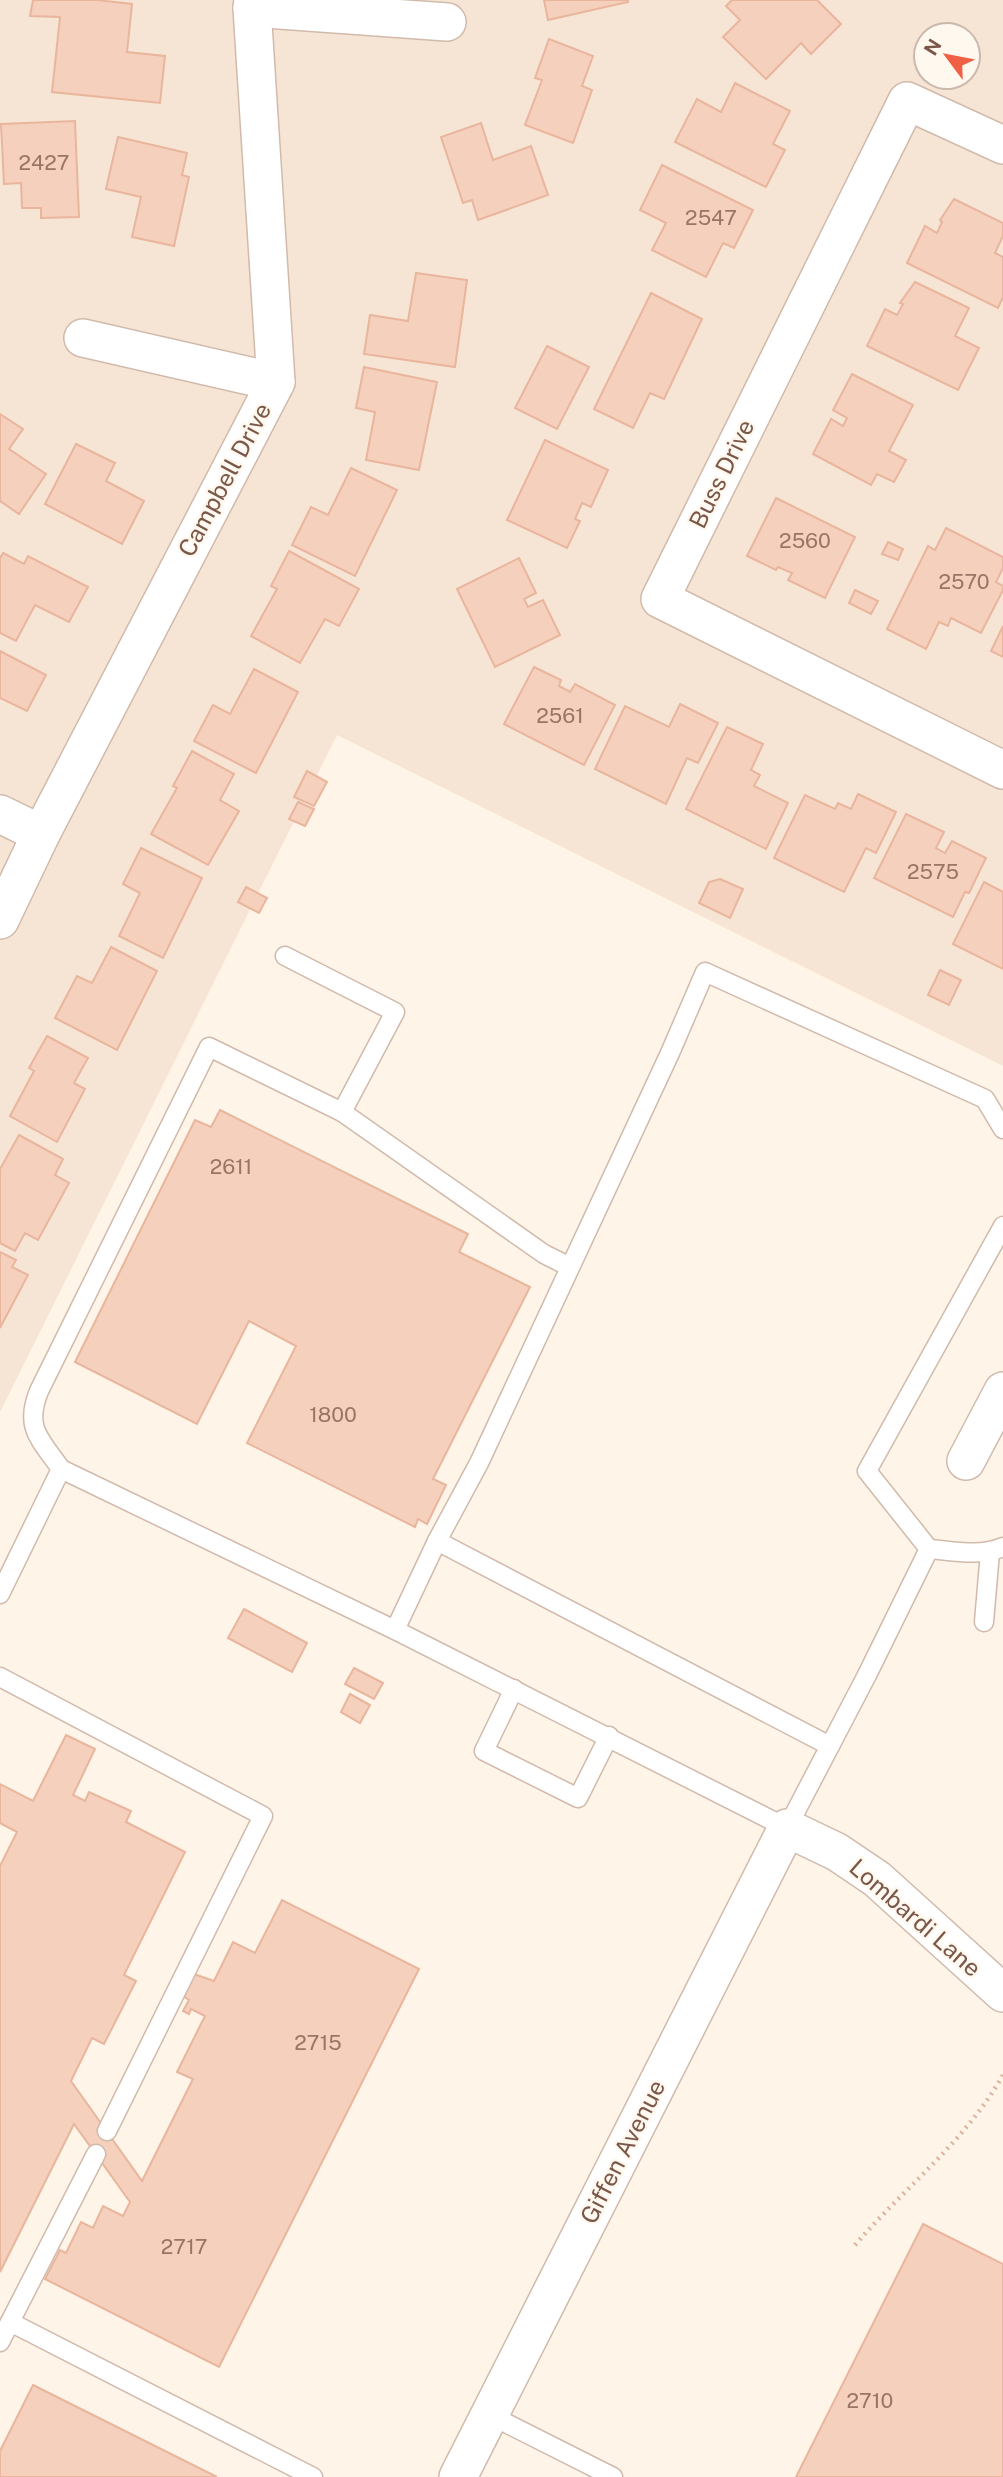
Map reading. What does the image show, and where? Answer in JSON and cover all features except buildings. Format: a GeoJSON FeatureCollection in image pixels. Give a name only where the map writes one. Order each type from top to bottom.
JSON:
{"type":"FeatureCollection","features":[{"type":"Feature","properties":{"kind":"street"},"geometry":{"type":"LineString","coordinates":[[252,4],[447,22]]}},
{"type":"Feature","properties":{"kind":"street","name":"Campbell Drive"},"geometry":{"type":"LineString","coordinates":[[0,920],[41,834],[276,382],[252,4]]}},
{"type":"Feature","properties":{"kind":"street","name":"Buss Drive"},"geometry":{"type":"LineString","coordinates":[[1003,145],[907,101],[660,599],[1003,770]]}},
{"type":"Feature","properties":{"kind":"street"},"geometry":{"type":"LineString","coordinates":[[83,338],[276,382]]}},
{"type":"Feature","properties":{"kind":"street"},"geometry":{"type":"LineString","coordinates":[[0,814],[41,834]]}},
{"type":"Feature","properties":{"kind":"street"},"geometry":{"type":"LineString","coordinates":[[967,1461],[1003,1391]]}},
{"type":"Feature","properties":{"kind":"street","name":"Lombardi Lane"},"geometry":{"type":"LineString","coordinates":[[787,1828],[837,1852],[877,1879],[1003,1993]]}},
{"type":"Feature","properties":{"kind":"street","name":"Giffen Avenue"},"geometry":{"type":"LineString","coordinates":[[458,2477],[787,1828]]}},
{"type":"Feature","properties":{"kind":"lane"},"geometry":{"type":"LineString","coordinates":[[285,956],[395,1012],[342,1112]]}},
{"type":"Feature","properties":{"kind":"lane"},"geometry":{"type":"LineString","coordinates":[[396,1630],[479,1463],[705,972],[985,1099],[1003,1129]]}},
{"type":"Feature","properties":{"kind":"lane"},"geometry":{"type":"LineString","coordinates":[[570,1266],[544,1254],[342,1112],[209,1047],[32,1407],[34,1429],[61,1469],[396,1630],[787,1828],[929,1549]]}},
{"type":"Feature","properties":{"kind":"lane"},"geometry":{"type":"LineString","coordinates":[[929,1549],[867,1471],[1003,1226]]}},
{"type":"Feature","properties":{"kind":"lane"},"geometry":{"type":"LineString","coordinates":[[0,1594],[61,1469]]}},
{"type":"Feature","properties":{"kind":"lane"},"geometry":{"type":"LineString","coordinates":[[438,1541],[830,1746]]}},
{"type":"Feature","properties":{"kind":"lane"},"geometry":{"type":"LineString","coordinates":[[929,1549],[997,1549],[984,1622]]}},
{"type":"Feature","properties":{"kind":"lane"},"geometry":{"type":"LineString","coordinates":[[0,1677],[263,1816],[107,2131]]}},
{"type":"Feature","properties":{"kind":"lane"},"geometry":{"type":"LineString","coordinates":[[514,1689],[484,1751],[578,1798],[609,1736]]}},
{"type":"Feature","properties":{"kind":"lane"},"geometry":{"type":"LineString","coordinates":[[0,2342],[96,2154]]}},
{"type":"Feature","properties":{"kind":"lane"},"geometry":{"type":"LineString","coordinates":[[10,2322],[313,2477]]}},
{"type":"Feature","properties":{"kind":"lane"},"geometry":{"type":"LineString","coordinates":[[490,2415],[613,2477]]}},
{"type":"Feature","properties":{"kind":"path"},"geometry":{"type":"LineString","coordinates":[[855,2245],[880,2216],[922,2178],[970,2124],[1003,2074]]}},
{"type":"Feature","properties":{"kind":"shaded area"},"geometry":{"type":"Polygon","coordinates":[[[0,0],[1003,0],[1003,1066],[337,735],[0,1412],[0,0]]]}}]}
